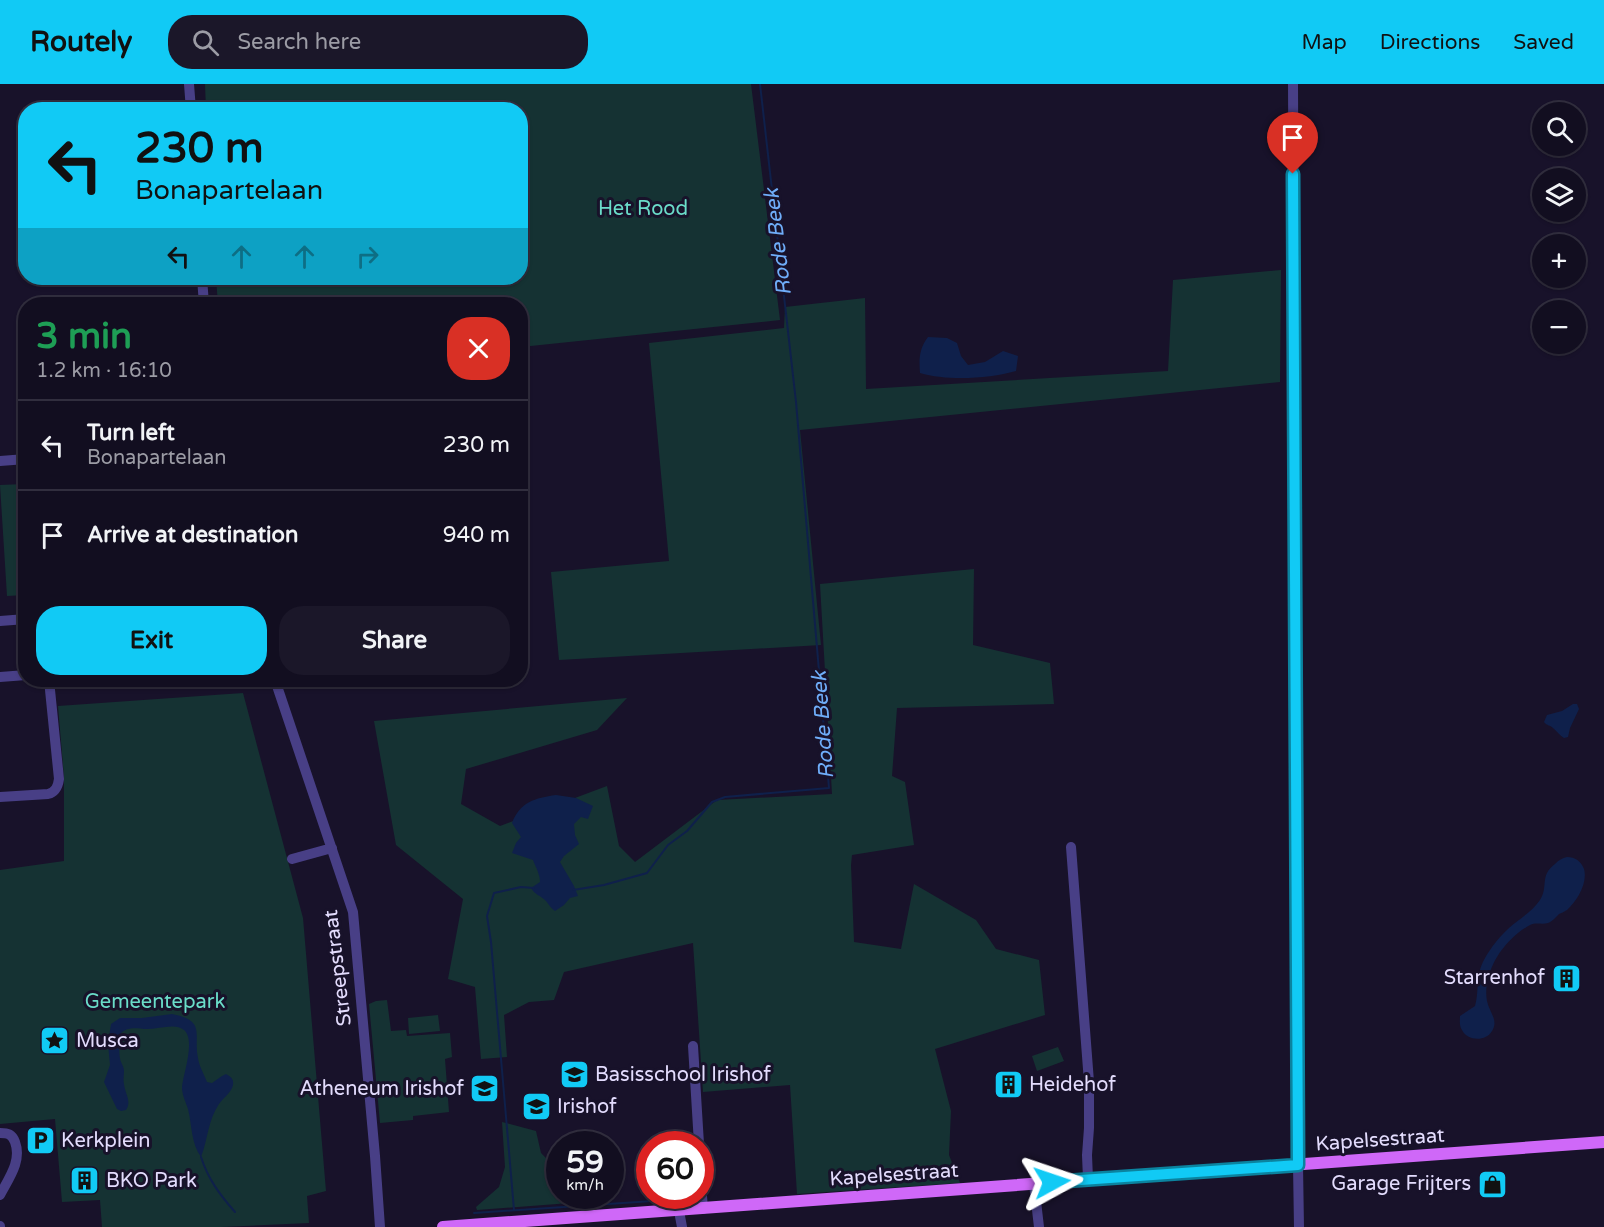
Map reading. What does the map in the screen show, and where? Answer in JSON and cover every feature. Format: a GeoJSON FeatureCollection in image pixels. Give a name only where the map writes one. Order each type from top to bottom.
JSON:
{"type":"FeatureCollection","features":[{"type":"Feature","properties":{"kind":"main road","name":"Kapelsestraat"},"geometry":{"type":"LineString","coordinates":[[714,1208],[1604,1142]]}},
{"type":"Feature","properties":{"kind":"main road","name":"Kapelsestraat"},"geometry":{"type":"LineString","coordinates":[[443,1227],[546,1224],[703,1209]]}},
{"type":"Feature","properties":{"kind":"street"},"geometry":{"type":"LineString","coordinates":[[189,84],[190,102]]}},
{"type":"Feature","properties":{"kind":"street"},"geometry":{"type":"LineString","coordinates":[[1293,84],[1299,1227]]}},
{"type":"Feature","properties":{"kind":"street"},"geometry":{"type":"LineString","coordinates":[[0,461],[18,460]]}},
{"type":"Feature","properties":{"kind":"street"},"geometry":{"type":"LineString","coordinates":[[0,621],[18,620]]}},
{"type":"Feature","properties":{"kind":"street"},"geometry":{"type":"LineString","coordinates":[[0,676],[18,675]]}},
{"type":"Feature","properties":{"kind":"street"},"geometry":{"type":"LineString","coordinates":[[0,797],[48,794],[52,793],[58,785],[50,687]]}},
{"type":"Feature","properties":{"kind":"street","name":"Streepstraat"},"geometry":{"type":"LineString","coordinates":[[278,687],[353,912],[380,1227]]}},
{"type":"Feature","properties":{"kind":"street"},"geometry":{"type":"LineString","coordinates":[[1071,847],[1089,1082],[1088,1179]]}},
{"type":"Feature","properties":{"kind":"street"},"geometry":{"type":"LineString","coordinates":[[292,859],[332,848]]}},
{"type":"Feature","properties":{"kind":"street"},"geometry":{"type":"LineString","coordinates":[[693,1046],[698,1131]]}},
{"type":"Feature","properties":{"kind":"street"},"geometry":{"type":"LineString","coordinates":[[0,1133],[7,1133],[13,1137],[18,1150],[15,1164],[0,1195]]}},
{"type":"Feature","properties":{"kind":"street"},"geometry":{"type":"LineString","coordinates":[[1034,1184],[1039,1227]]}},
{"type":"Feature","properties":{"kind":"street"},"geometry":{"type":"LineString","coordinates":[[679,1211],[682,1227]]}},
{"type":"Feature","properties":{"kind":"green space","name":"Het Rood"},"geometry":{"type":"Polygon","coordinates":[[[205,84],[751,84],[780,320],[528,346],[528,297],[217,297],[217,285],[528,285],[528,102],[206,102],[205,84]]]}},
{"type":"Feature","properties":{"kind":"green space"},"geometry":{"type":"Polygon","coordinates":[[[1281,270],[1280,382],[800,430],[821,645],[559,660],[551,572],[669,561],[649,343],[784,328],[785,307],[865,298],[866,389],[1168,371],[1173,280],[1281,270]]]}},
{"type":"Feature","properties":{"kind":"green space"},"geometry":{"type":"Polygon","coordinates":[[[18,484],[18,595],[7,596],[0,485],[18,484]]]}},
{"type":"Feature","properties":{"kind":"green space"},"geometry":{"type":"Polygon","coordinates":[[[974,569],[973,645],[1050,663],[1054,704],[897,708],[892,776],[905,782],[914,845],[852,855],[851,865],[854,942],[901,949],[914,884],[976,920],[996,949],[1039,960],[1045,1015],[935,1049],[951,1111],[949,1155],[960,1183],[797,1194],[790,1085],[703,1092],[693,943],[564,972],[554,1000],[529,1002],[504,1015],[507,1057],[481,1059],[475,987],[448,979],[463,899],[396,845],[374,721],[627,698],[597,730],[466,769],[461,804],[500,826],[607,786],[619,846],[635,862],[717,800],[832,794],[820,584],[974,569]]]}},
{"type":"Feature","properties":{"kind":"green space","name":"Gemeentepark"},"geometry":{"type":"Polygon","coordinates":[[[243,693],[303,918],[326,1191],[307,1196],[309,1223],[221,1227],[102,1227],[100,1200],[62,1202],[55,1119],[0,1124],[0,870],[64,861],[64,777],[58,706],[243,693]]]}},
{"type":"Feature","properties":{"kind":"green space"},"geometry":{"type":"Polygon","coordinates":[[[387,1000],[391,1031],[406,1030],[407,1036],[450,1033],[452,1057],[445,1059],[449,1112],[413,1116],[413,1120],[380,1123],[369,1004],[387,1000]]]}},
{"type":"Feature","properties":{"kind":"green space"},"geometry":{"type":"Polygon","coordinates":[[[438,1015],[440,1031],[409,1034],[408,1018],[438,1015]]]}},
{"type":"Feature","properties":{"kind":"green space"},"geometry":{"type":"Polygon","coordinates":[[[1058,1047],[1064,1061],[1037,1071],[1032,1056],[1058,1047]]]}},
{"type":"Feature","properties":{"kind":"green space"},"geometry":{"type":"Polygon","coordinates":[[[502,1122],[536,1131],[541,1153],[546,1158],[546,1205],[477,1210],[476,1207],[499,1187],[505,1167],[502,1122]]]}},
{"type":"Feature","properties":{"kind":"water"},"geometry":{"type":"Polygon","coordinates":[[[928,337],[947,338],[957,343],[961,356],[968,365],[985,362],[1003,351],[1018,356],[1016,371],[968,378],[931,376],[920,373],[920,354],[928,337]]]}},
{"type":"Feature","properties":{"kind":"water"},"geometry":{"type":"Polygon","coordinates":[[[1577,704],[1579,709],[1568,737],[1564,738],[1544,722],[1547,715],[1562,711],[1577,704]]]}},
{"type":"Feature","properties":{"kind":"water"},"geometry":{"type":"Polygon","coordinates":[[[556,795],[576,798],[593,806],[588,819],[581,817],[574,824],[579,844],[560,862],[578,896],[570,898],[555,911],[531,888],[540,882],[533,860],[512,853],[521,837],[512,823],[519,810],[529,802],[556,795]]]}},
{"type":"Feature","properties":{"kind":"water"},"geometry":{"type":"Polygon","coordinates":[[[1567,857],[1577,860],[1584,869],[1583,886],[1578,897],[1567,910],[1546,924],[1530,925],[1504,948],[1492,967],[1487,984],[1486,996],[1494,1027],[1489,1035],[1477,1039],[1464,1034],[1460,1016],[1475,1006],[1479,974],[1487,955],[1504,932],[1537,904],[1543,895],[1550,868],[1567,857]]]}},
{"type":"Feature","properties":{"kind":"water"},"geometry":{"type":"Polygon","coordinates":[[[172,1014],[190,1020],[194,1025],[199,1061],[207,1082],[212,1083],[226,1074],[233,1081],[231,1090],[219,1104],[213,1116],[201,1157],[194,1140],[182,1090],[189,1049],[189,1041],[184,1030],[171,1026],[149,1029],[134,1028],[122,1032],[119,1042],[128,1100],[126,1110],[117,1109],[104,1082],[110,1065],[108,1044],[111,1024],[120,1018],[172,1014]]]}},
{"type":"Feature","properties":{"kind":"waterway","name":"Rode Beek"},"geometry":{"type":"LineString","coordinates":[[573,890],[604,885],[647,873],[668,845],[687,831],[712,802],[725,797],[829,788],[796,402],[760,84]]}},
{"type":"Feature","properties":{"kind":"waterway","name":"Rode Beek"},"geometry":{"type":"LineString","coordinates":[[514,1210],[487,916],[494,893],[521,887],[534,888]]}},
{"type":"Feature","properties":{"kind":"waterway"},"geometry":{"type":"LineString","coordinates":[[201,1157],[215,1186],[235,1212]]}},
{"type":"Feature","properties":{"kind":"waterway"},"geometry":{"type":"LineString","coordinates":[[474,1213],[636,1202]]}},
{"type":"Feature","properties":{"kind":"place","name":"Starrenhof"},"geometry":{"type":"Point","coordinates":[1566,978]}},
{"type":"Feature","properties":{"kind":"place","name":"Musca"},"geometry":{"type":"Point","coordinates":[55,1041]}},
{"type":"Feature","properties":{"kind":"place","name":"Basisschool Irishof"},"geometry":{"type":"Point","coordinates":[574,1075]}},
{"type":"Feature","properties":{"kind":"place","name":"Heidehof"},"geometry":{"type":"Point","coordinates":[1008,1085]}},
{"type":"Feature","properties":{"kind":"place","name":"Atheneum Irishof"},"geometry":{"type":"Point","coordinates":[485,1089]}},
{"type":"Feature","properties":{"kind":"place","name":"Irishof"},"geometry":{"type":"Point","coordinates":[536,1107]}},
{"type":"Feature","properties":{"kind":"place","name":"Kerkplein"},"geometry":{"type":"Point","coordinates":[40,1141]}},
{"type":"Feature","properties":{"kind":"place","name":"BKO Park"},"geometry":{"type":"Point","coordinates":[85,1181]}},
{"type":"Feature","properties":{"kind":"place","name":"Garage Frijters"},"geometry":{"type":"Point","coordinates":[1492,1184]}},
{"type":"Feature","properties":{"kind":"route"},"geometry":{"type":"LineString","coordinates":[[1052,1182],[1298,1165],[1293,174]]}}]}
